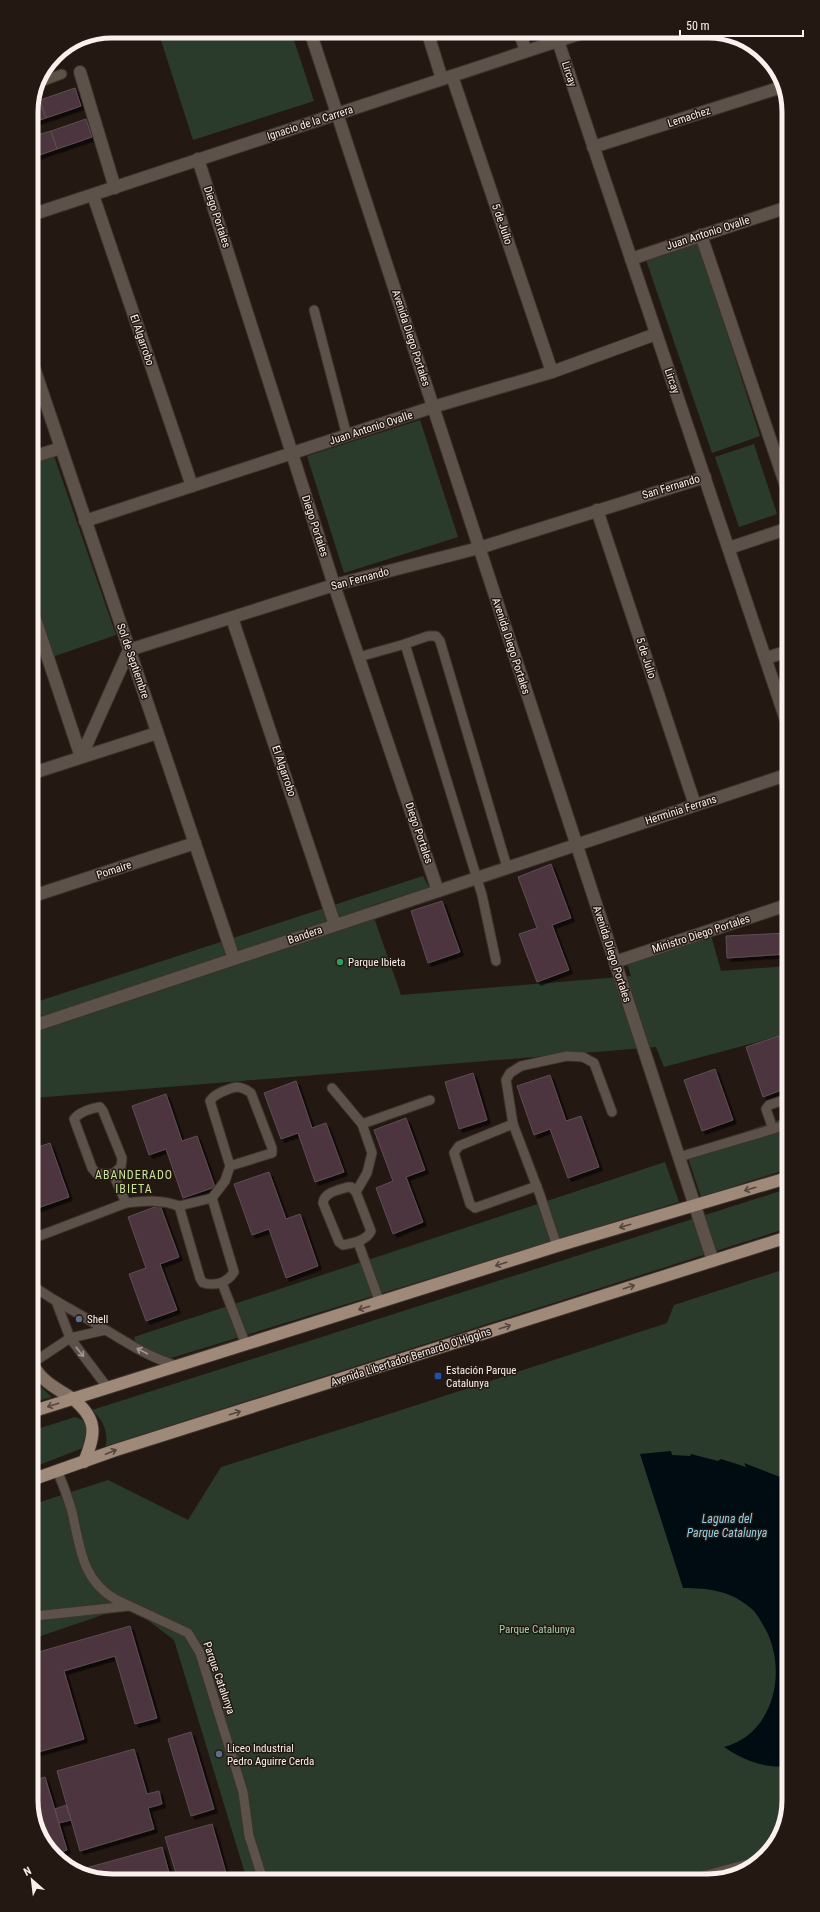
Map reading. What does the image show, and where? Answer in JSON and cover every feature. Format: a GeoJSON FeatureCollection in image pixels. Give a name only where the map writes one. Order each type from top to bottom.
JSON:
{"type":"FeatureCollection","features":[{"type":"Feature","properties":{"kind":"main road"},"geometry":{"type":"LineString","coordinates":[[38,1410],[557,1246],[782,1180]]}},
{"type":"Feature","properties":{"kind":"main road","name":"Avenida Libertador Bernardo O'Higgins"},"geometry":{"type":"LineString","coordinates":[[38,1478],[116,1450],[782,1239]]}},
{"type":"Feature","properties":{"kind":"main road"},"geometry":{"type":"LineString","coordinates":[[38,1372],[51,1384],[72,1398],[85,1410],[93,1424],[93,1436],[84,1462]]}},
{"type":"Feature","properties":{"kind":"street","name":"Avenida Diego Portales"},"geometry":{"type":"LineString","coordinates":[[312,38],[713,1261]]}},
{"type":"Feature","properties":{"kind":"street","name":"5 de Julio"},"geometry":{"type":"LineString","coordinates":[[430,38],[447,77],[552,372]]}},
{"type":"Feature","properties":{"kind":"street"},"geometry":{"type":"LineString","coordinates":[[521,38],[526,51]]}},
{"type":"Feature","properties":{"kind":"street","name":"Ignacio de la Carrera"},"geometry":{"type":"LineString","coordinates":[[38,213],[567,38]]}},
{"type":"Feature","properties":{"kind":"street","name":"Lircay"},"geometry":{"type":"LineString","coordinates":[[558,41],[782,708]]}},
{"type":"Feature","properties":{"kind":"street"},"geometry":{"type":"LineString","coordinates":[[80,72],[115,188]]}},
{"type":"Feature","properties":{"kind":"street","name":"Lemachez"},"geometry":{"type":"LineString","coordinates":[[593,147],[778,88]]}},
{"type":"Feature","properties":{"kind":"street","name":"Diego Portales"},"geometry":{"type":"LineString","coordinates":[[198,159],[334,586],[438,891]]}},
{"type":"Feature","properties":{"kind":"street","name":"El Algarrobo"},"geometry":{"type":"LineString","coordinates":[[93,195],[192,486]]}},
{"type":"Feature","properties":{"kind":"street","name":"Juan Antonio Ovalle"},"geometry":{"type":"LineString","coordinates":[[631,259],[782,209]]}},
{"type":"Feature","properties":{"kind":"street"},"geometry":{"type":"LineString","coordinates":[[702,235],[782,474]]}},
{"type":"Feature","properties":{"kind":"street","name":"Juan Antonio Ovalle"},"geometry":{"type":"LineString","coordinates":[[86,521],[433,407],[552,372],[656,334]]}},
{"type":"Feature","properties":{"kind":"street","name":"Sol de Septiembre"},"geometry":{"type":"LineString","coordinates":[[38,380],[234,959]]}},
{"type":"Feature","properties":{"kind":"street"},"geometry":{"type":"LineString","coordinates":[[38,455],[61,448]]}},
{"type":"Feature","properties":{"kind":"street","name":"San Fernando"},"geometry":{"type":"LineString","coordinates":[[129,650],[334,586],[479,548],[705,477]]}},
{"type":"Feature","properties":{"kind":"street","name":"5 de Julio"},"geometry":{"type":"LineString","coordinates":[[597,510],[695,805]]}},
{"type":"Feature","properties":{"kind":"street"},"geometry":{"type":"LineString","coordinates":[[729,548],[782,530]]}},
{"type":"Feature","properties":{"kind":"street","name":"El Algarrobo"},"geometry":{"type":"LineString","coordinates":[[232,618],[335,925]]}},
{"type":"Feature","properties":{"kind":"street"},"geometry":{"type":"LineString","coordinates":[[38,628],[81,757]]}},
{"type":"Feature","properties":{"kind":"street"},"geometry":{"type":"LineString","coordinates":[[81,757],[129,650]]}},
{"type":"Feature","properties":{"kind":"street"},"geometry":{"type":"LineString","coordinates":[[766,658],[782,653]]}},
{"type":"Feature","properties":{"kind":"street"},"geometry":{"type":"LineString","coordinates":[[38,771],[157,733]]}},
{"type":"Feature","properties":{"kind":"street","name":"Herminia Ferrans"},"geometry":{"type":"LineString","coordinates":[[576,844],[782,776]]}},
{"type":"Feature","properties":{"kind":"street","name":"Pomaire"},"geometry":{"type":"LineString","coordinates":[[38,894],[195,843]]}},
{"type":"Feature","properties":{"kind":"street","name":"Bandera"},"geometry":{"type":"LineString","coordinates":[[38,1024],[576,844]]}},
{"type":"Feature","properties":{"kind":"street","name":"Ministro Diego Portales"},"geometry":{"type":"LineString","coordinates":[[615,962],[782,907]]}},
{"type":"Feature","properties":{"kind":"lane"},"geometry":{"type":"LineString","coordinates":[[45,80],[62,74]]}},
{"type":"Feature","properties":{"kind":"lane"},"geometry":{"type":"LineString","coordinates":[[314,310],[348,436]]}},
{"type":"Feature","properties":{"kind":"lane"},"geometry":{"type":"LineString","coordinates":[[359,657],[428,636],[436,636],[440,641],[507,867]]}},
{"type":"Feature","properties":{"kind":"lane"},"geometry":{"type":"LineString","coordinates":[[405,644],[477,878],[496,961]]}},
{"type":"Feature","properties":{"kind":"lane"},"geometry":{"type":"LineString","coordinates":[[557,1246],[537,1186],[513,1124],[506,1080],[510,1073],[521,1066],[567,1056],[583,1057],[594,1063],[612,1112]]}},
{"type":"Feature","properties":{"kind":"lane"},"geometry":{"type":"LineString","coordinates":[[38,1236],[126,1203],[154,1200],[168,1202],[179,1206],[212,1198],[225,1181],[230,1166],[210,1101],[213,1096],[236,1087],[245,1089],[251,1093],[272,1148],[272,1153],[230,1166]]}},
{"type":"Feature","properties":{"kind":"lane"},"geometry":{"type":"LineString","coordinates":[[332,1088],[362,1124],[372,1152],[367,1173],[356,1192]]}},
{"type":"Feature","properties":{"kind":"lane"},"geometry":{"type":"LineString","coordinates":[[362,1124],[430,1100]]}},
{"type":"Feature","properties":{"kind":"lane"},"geometry":{"type":"LineString","coordinates":[[773,1129],[766,1110],[769,1105],[782,1101]]}},
{"type":"Feature","properties":{"kind":"lane"},"geometry":{"type":"LineString","coordinates":[[100,1107],[103,1111],[122,1158],[121,1167],[113,1174],[97,1174],[92,1168],[74,1119],[76,1115],[100,1107]]}},
{"type":"Feature","properties":{"kind":"lane"},"geometry":{"type":"LineString","coordinates":[[513,1124],[459,1146],[454,1153],[470,1204],[475,1208],[481,1207],[537,1186]]}},
{"type":"Feature","properties":{"kind":"lane"},"geometry":{"type":"LineString","coordinates":[[679,1158],[782,1126]]}},
{"type":"Feature","properties":{"kind":"lane"},"geometry":{"type":"LineString","coordinates":[[113,1174],[126,1203]]}},
{"type":"Feature","properties":{"kind":"lane"},"geometry":{"type":"LineString","coordinates":[[351,1187],[356,1192],[370,1231],[368,1236],[358,1242],[343,1245],[339,1242],[323,1203],[323,1199],[327,1194],[351,1187]]}},
{"type":"Feature","properties":{"kind":"lane"},"geometry":{"type":"LineString","coordinates":[[179,1206],[203,1283],[209,1285],[222,1283],[232,1276],[234,1267],[212,1198]]}},
{"type":"Feature","properties":{"kind":"lane"},"geometry":{"type":"LineString","coordinates":[[358,1242],[380,1303]]}},
{"type":"Feature","properties":{"kind":"lane"},"geometry":{"type":"LineString","coordinates":[[222,1283],[246,1344]]}},
{"type":"Feature","properties":{"kind":"lane"},"geometry":{"type":"LineString","coordinates":[[38,1290],[148,1355],[178,1366]]}},
{"type":"Feature","properties":{"kind":"lane"},"geometry":{"type":"LineString","coordinates":[[56,1301],[70,1338],[107,1388]]}},
{"type":"Feature","properties":{"kind":"lane"},"geometry":{"type":"LineString","coordinates":[[38,1359],[70,1338],[105,1330]]}},
{"type":"Feature","properties":{"kind":"lane","name":"Parque Catalunya"},"geometry":{"type":"LineString","coordinates":[[57,1471],[71,1509],[76,1538],[86,1567],[105,1594],[188,1633],[200,1653],[243,1792],[248,1836],[262,1874]]}},
{"type":"Feature","properties":{"kind":"lane"},"geometry":{"type":"LineString","coordinates":[[38,1616],[129,1606]]}},
{"type":"Feature","properties":{"kind":"lane"},"geometry":{"type":"LineString","coordinates":[[710,1874],[742,1865]]}},
{"type":"Feature","properties":{"kind":"green space"},"geometry":{"type":"Polygon","coordinates":[[[160,38],[293,38],[314,101],[193,140],[160,38]]]}},
{"type":"Feature","properties":{"kind":"green space"},"geometry":{"type":"Polygon","coordinates":[[[698,242],[760,436],[712,453],[645,257],[698,242]]]}},
{"type":"Feature","properties":{"kind":"green space"},"geometry":{"type":"Polygon","coordinates":[[[420,420],[458,537],[344,573],[307,456],[420,420]]]}},
{"type":"Feature","properties":{"kind":"green space"},"geometry":{"type":"Polygon","coordinates":[[[754,444],[777,514],[739,527],[715,457],[754,444]]]}},
{"type":"Feature","properties":{"kind":"green space"},"geometry":{"type":"Polygon","coordinates":[[[51,447],[116,635],[52,657],[38,616],[38,451],[51,447]]]}},
{"type":"Feature","properties":{"kind":"green space","name":"Parque Ibieta"},"geometry":{"type":"Polygon","coordinates":[[[423,876],[429,887],[370,906],[401,995],[631,976],[625,957],[709,928],[721,971],[782,966],[782,1035],[664,1067],[656,1047],[38,1098],[38,1001],[423,876]]]}},
{"type":"Feature","properties":{"kind":"green space"},"geometry":{"type":"Polygon","coordinates":[[[782,1119],[782,1171],[701,1197],[686,1152],[782,1119]]]}},
{"type":"Feature","properties":{"kind":"green space"},"geometry":{"type":"Polygon","coordinates":[[[665,1162],[679,1202],[168,1359],[136,1343],[134,1337],[665,1162]]]}},
{"type":"Feature","properties":{"kind":"green space"},"geometry":{"type":"Polygon","coordinates":[[[782,1191],[782,1230],[106,1446],[104,1426],[92,1410],[782,1191]]]}},
{"type":"Feature","properties":{"kind":"green space","name":"Parque Catalunya"},"geometry":{"type":"Polygon","coordinates":[[[782,1270],[782,1800],[778,1824],[772,1837],[767,1845],[753,1859],[745,1864],[732,1870],[712,1874],[245,1874],[174,1640],[129,1606],[38,1637],[38,1503],[108,1480],[188,1520],[221,1467],[667,1323],[674,1305],[782,1270]]]}},
{"type":"Feature","properties":{"kind":"green space"},"geometry":{"type":"Polygon","coordinates":[[[38,1385],[52,1397],[38,1401],[38,1385]]]}},
{"type":"Feature","properties":{"kind":"green space"},"geometry":{"type":"Polygon","coordinates":[[[75,1417],[86,1423],[89,1434],[83,1448],[38,1465],[38,1429],[75,1417]]]}},
{"type":"Feature","properties":{"kind":"water","name":"Laguna del Parque Catalunya"},"geometry":{"type":"Polygon","coordinates":[[[671,1451],[672,1455],[690,1456],[691,1454],[718,1461],[721,1459],[746,1467],[744,1463],[782,1478],[782,1767],[763,1765],[747,1760],[724,1747],[741,1740],[754,1729],[764,1716],[771,1700],[775,1683],[776,1666],[773,1648],[767,1632],[759,1618],[746,1604],[721,1592],[683,1588],[640,1454],[671,1451]]]}},
{"type":"Feature","properties":{"kind":"building"},"geometry":{"type":"Polygon","coordinates":[[[75,88],[81,106],[46,118],[40,100],[75,88]]]}},
{"type":"Feature","properties":{"kind":"building"},"geometry":{"type":"Polygon","coordinates":[[[40,100],[46,118],[38,121],[38,108],[40,100]]]}},
{"type":"Feature","properties":{"kind":"building"},"geometry":{"type":"Polygon","coordinates":[[[86,119],[92,137],[57,149],[51,131],[86,119]]]}},
{"type":"Feature","properties":{"kind":"building"},"geometry":{"type":"Polygon","coordinates":[[[51,131],[57,149],[38,156],[38,135],[51,131]]]}},
{"type":"Feature","properties":{"kind":"building"},"geometry":{"type":"Polygon","coordinates":[[[551,864],[571,918],[552,925],[569,970],[537,982],[519,934],[537,928],[518,877],[551,864]]]}},
{"type":"Feature","properties":{"kind":"building"},"geometry":{"type":"Polygon","coordinates":[[[442,901],[460,952],[428,963],[411,911],[442,901]]]}},
{"type":"Feature","properties":{"kind":"building"},"geometry":{"type":"Polygon","coordinates":[[[782,933],[782,954],[727,958],[726,936],[782,933]]]}},
{"type":"Feature","properties":{"kind":"building"},"geometry":{"type":"Polygon","coordinates":[[[779,1036],[782,1045],[782,1090],[763,1097],[746,1047],[779,1036]]]}},
{"type":"Feature","properties":{"kind":"building"},"geometry":{"type":"Polygon","coordinates":[[[715,1069],[733,1120],[702,1131],[684,1080],[715,1069]]]}},
{"type":"Feature","properties":{"kind":"building"},"geometry":{"type":"Polygon","coordinates":[[[473,1073],[487,1120],[459,1129],[445,1082],[473,1073]]]}},
{"type":"Feature","properties":{"kind":"building"},"geometry":{"type":"Polygon","coordinates":[[[550,1075],[566,1121],[581,1116],[599,1167],[568,1178],[550,1129],[534,1135],[517,1086],[550,1075]]]}},
{"type":"Feature","properties":{"kind":"building"},"geometry":{"type":"Polygon","coordinates":[[[296,1081],[312,1128],[326,1123],[344,1172],[315,1182],[298,1133],[281,1139],[264,1093],[296,1081]]]}},
{"type":"Feature","properties":{"kind":"building"},"geometry":{"type":"Polygon","coordinates":[[[166,1094],[182,1141],[197,1136],[215,1187],[183,1198],[166,1149],[149,1155],[132,1106],[166,1094]]]}},
{"type":"Feature","properties":{"kind":"building"},"geometry":{"type":"Polygon","coordinates":[[[406,1118],[425,1170],[406,1177],[423,1222],[393,1234],[376,1188],[393,1181],[374,1130],[406,1118]]]}},
{"type":"Feature","properties":{"kind":"building"},"geometry":{"type":"Polygon","coordinates":[[[50,1143],[69,1197],[38,1208],[38,1147],[50,1143]]]}},
{"type":"Feature","properties":{"kind":"building"},"geometry":{"type":"Polygon","coordinates":[[[269,1172],[286,1219],[300,1214],[318,1266],[286,1278],[269,1229],[252,1235],[234,1184],[269,1172]]]}},
{"type":"Feature","properties":{"kind":"building"},"geometry":{"type":"Polygon","coordinates":[[[160,1205],[179,1257],[160,1264],[177,1310],[146,1321],[129,1274],[146,1268],[128,1217],[160,1205]]]}},
{"type":"Feature","properties":{"kind":"building"},"geometry":{"type":"Polygon","coordinates":[[[130,1626],[157,1718],[135,1724],[115,1656],[64,1671],[84,1739],[38,1752],[38,1652],[130,1626]]]}},
{"type":"Feature","properties":{"kind":"building"},"geometry":{"type":"Polygon","coordinates":[[[191,1732],[214,1809],[191,1816],[168,1739],[191,1732]]]}},
{"type":"Feature","properties":{"kind":"building"},"geometry":{"type":"Polygon","coordinates":[[[134,1749],[147,1794],[159,1791],[162,1804],[148,1808],[154,1829],[80,1851],[57,1771],[134,1749]]]}},
{"type":"Feature","properties":{"kind":"building"},"geometry":{"type":"Polygon","coordinates":[[[45,1777],[67,1850],[60,1852],[53,1845],[42,1824],[38,1800],[38,1779],[45,1777]]]}},
{"type":"Feature","properties":{"kind":"building"},"geometry":{"type":"Polygon","coordinates":[[[66,1805],[71,1820],[59,1823],[55,1809],[66,1805]]]}},
{"type":"Feature","properties":{"kind":"building"},"geometry":{"type":"Polygon","coordinates":[[[212,1824],[226,1874],[176,1874],[165,1837],[212,1824]]]}},
{"type":"Feature","properties":{"kind":"building"},"geometry":{"type":"Polygon","coordinates":[[[162,1847],[169,1874],[108,1874],[98,1873],[85,1868],[162,1847]]]}},
{"type":"Feature","properties":{"kind":"place","name":"Parque Ibieta"},"geometry":{"type":"Point","coordinates":[340,962]}},
{"type":"Feature","properties":{"kind":"place","name":"Shell"},"geometry":{"type":"Point","coordinates":[79,1319]}},
{"type":"Feature","properties":{"kind":"place","name":"Estación Parque Catalunya"},"geometry":{"type":"Point","coordinates":[438,1376]}},
{"type":"Feature","properties":{"kind":"place","name":"Liceo Industrial Pedro Aguirre Cerda"},"geometry":{"type":"Point","coordinates":[219,1754]}},
{"type":"Feature","properties":{"kind":"district","name":"ABANDERADO IBIETA"},"geometry":{"type":"Point","coordinates":[134,1182]}}]}
